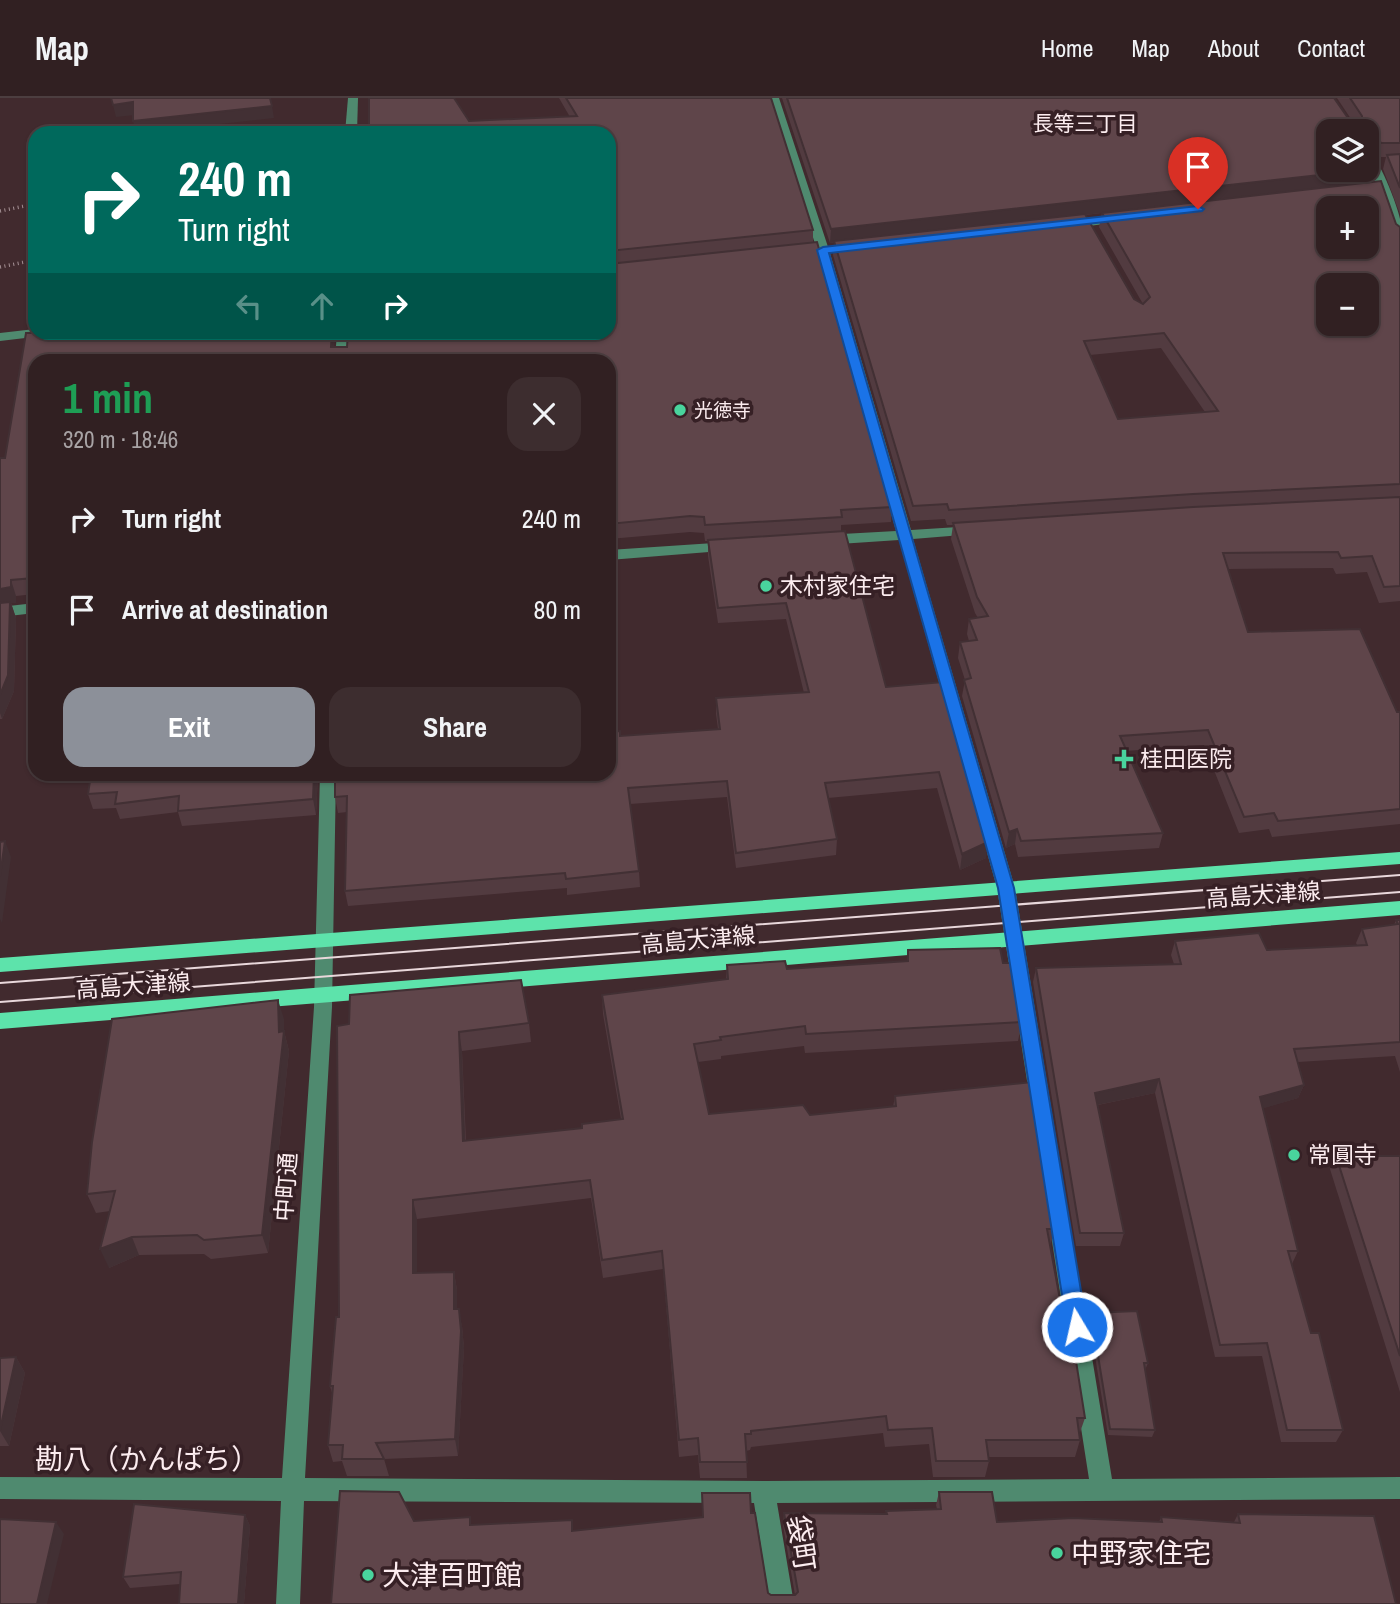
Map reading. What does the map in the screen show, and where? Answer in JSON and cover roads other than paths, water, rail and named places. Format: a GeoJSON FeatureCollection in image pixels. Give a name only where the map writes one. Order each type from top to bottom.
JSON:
{"type":"FeatureCollection","features":[{"type":"Feature","properties":{"kind":"main road","name":"高島大津線"},"geometry":{"type":"LineString","coordinates":[[0,965],[1400,858]]}},
{"type":"Feature","properties":{"kind":"main road","name":"高島大津線"},"geometry":{"type":"LineString","coordinates":[[0,1021],[1400,908]]}},
{"type":"Feature","properties":{"kind":"street"},"geometry":{"type":"LineString","coordinates":[[351,126],[353,98]]}},
{"type":"Feature","properties":{"kind":"street"},"geometry":{"type":"LineString","coordinates":[[774,98],[823,250],[903,535],[911,549],[1006,888],[1102,1489]]}},
{"type":"Feature","properties":{"kind":"street"},"geometry":{"type":"LineString","coordinates":[[1379,176],[1383,188],[1394,201],[1400,238]]}},
{"type":"Feature","properties":{"kind":"street"},"geometry":{"type":"LineString","coordinates":[[1364,189],[1383,188]]}},
{"type":"Feature","properties":{"kind":"street"},"geometry":{"type":"LineString","coordinates":[[1048,226],[1091,228],[1143,215]]}},
{"type":"Feature","properties":{"kind":"street"},"geometry":{"type":"LineString","coordinates":[[0,337],[28,334]]}},
{"type":"Feature","properties":{"kind":"street"},"geometry":{"type":"LineString","coordinates":[[809,541],[985,530]]}},
{"type":"Feature","properties":{"kind":"street"},"geometry":{"type":"LineString","coordinates":[[616,555],[743,546]]}},
{"type":"Feature","properties":{"kind":"street"},"geometry":{"type":"LineString","coordinates":[[0,612],[28,609]]}},
{"type":"Feature","properties":{"kind":"street","name":"中町通"},"geometry":{"type":"LineString","coordinates":[[288,1604],[299,1360],[324,995],[328,781]]}},
{"type":"Feature","properties":{"kind":"street","name":"勘八（かんぱち）"},"geometry":{"type":"LineString","coordinates":[[0,1488],[764,1492],[1400,1488]]}},
{"type":"Feature","properties":{"kind":"street","name":"袋町"},"geometry":{"type":"LineString","coordinates":[[764,1492],[782,1604]]}},
{"type":"Feature","properties":{"kind":"tram line"},"geometry":{"type":"LineString","coordinates":[[0,983],[1400,875]]}},
{"type":"Feature","properties":{"kind":"tram line"},"geometry":{"type":"LineString","coordinates":[[0,1002],[1400,892]]}},
{"type":"Feature","properties":{"kind":"place","name":"光徳寺"},"geometry":{"type":"Point","coordinates":[680,410]}},
{"type":"Feature","properties":{"kind":"place","name":"木村家住宅"},"geometry":{"type":"Point","coordinates":[766,586]}},
{"type":"Feature","properties":{"kind":"place","name":"桂田医院"},"geometry":{"type":"Point","coordinates":[1124,759]}},
{"type":"Feature","properties":{"kind":"place","name":"常圓寺"},"geometry":{"type":"Point","coordinates":[1294,1155]}},
{"type":"Feature","properties":{"kind":"place","name":"中野家住宅"},"geometry":{"type":"Point","coordinates":[1057,1553]}},
{"type":"Feature","properties":{"kind":"place","name":"大津百町館"},"geometry":{"type":"Point","coordinates":[368,1575]}},
{"type":"Feature","properties":{"kind":"district","name":"長等三丁目"},"geometry":{"type":"Point","coordinates":[1085,124]}}]}
